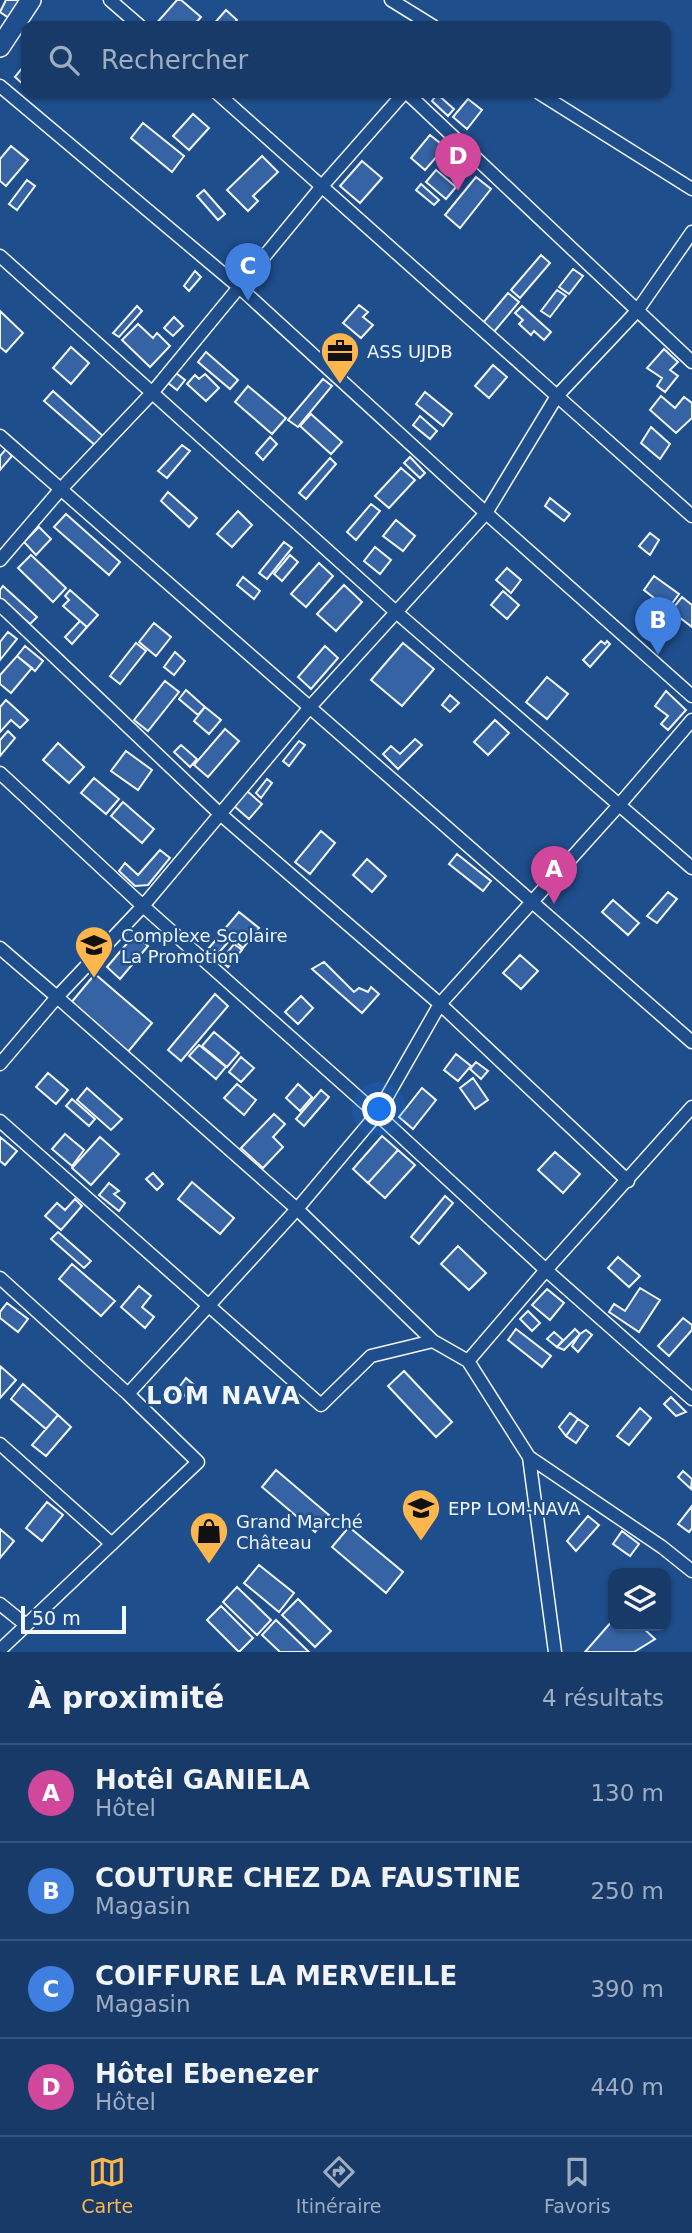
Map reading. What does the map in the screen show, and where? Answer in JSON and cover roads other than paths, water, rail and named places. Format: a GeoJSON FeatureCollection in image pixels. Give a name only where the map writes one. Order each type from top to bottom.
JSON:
{"type":"FeatureCollection","features":[{"type":"Feature","properties":{"kind":"main road"},"geometry":{"type":"LineString","coordinates":[[0,47],[31,0]]}},
{"type":"Feature","properties":{"kind":"street"},"geometry":{"type":"LineString","coordinates":[[110,0],[134,21]]}},
{"type":"Feature","properties":{"kind":"street"},"geometry":{"type":"LineString","coordinates":[[391,0],[425,21]]}},
{"type":"Feature","properties":{"kind":"street"},"geometry":{"type":"LineString","coordinates":[[0,86],[239,287],[486,513],[692,696]]}},
{"type":"Feature","properties":{"kind":"street"},"geometry":{"type":"LineString","coordinates":[[222,98],[692,516]]}},
{"type":"Feature","properties":{"kind":"street"},"geometry":{"type":"LineString","coordinates":[[0,560],[60,490],[152,393],[323,186],[402,98]]}},
{"type":"Feature","properties":{"kind":"street"},"geometry":{"type":"LineString","coordinates":[[411,98],[692,362]]}},
{"type":"Feature","properties":{"kind":"street"},"geometry":{"type":"LineString","coordinates":[[547,98],[692,189]]}},
{"type":"Feature","properties":{"kind":"street"},"geometry":{"type":"LineString","coordinates":[[0,1064],[57,997],[143,906],[310,707],[486,513],[557,396],[637,312],[692,232]]}},
{"type":"Feature","properties":{"kind":"street"},"geometry":{"type":"LineString","coordinates":[[0,256],[396,612],[692,869]]}},
{"type":"Feature","properties":{"kind":"street"},"geometry":{"type":"LineString","coordinates":[[0,436],[692,1042]]}},
{"type":"Feature","properties":{"kind":"street"},"geometry":{"type":"LineString","coordinates":[[0,605],[219,813],[440,1004],[628,1181]]}},
{"type":"Feature","properties":{"kind":"street"},"geometry":{"type":"LineString","coordinates":[[128,1394],[297,1209],[377,1114],[440,1004],[692,720]]}},
{"type":"Feature","properties":{"kind":"street"},"geometry":{"type":"LineString","coordinates":[[0,773],[143,906],[692,1399]]}},
{"type":"Feature","properties":{"kind":"street"},"geometry":{"type":"LineString","coordinates":[[0,948],[297,1209],[433,1341],[468,1361],[529,1457],[662,1547],[692,1571]]}},
{"type":"Feature","properties":{"kind":"street"},"geometry":{"type":"LineString","coordinates":[[468,1361],[692,1108]]}},
{"type":"Feature","properties":{"kind":"street"},"geometry":{"type":"LineString","coordinates":[[0,1121],[321,1405],[371,1356],[433,1341]]}},
{"type":"Feature","properties":{"kind":"street"},"geometry":{"type":"LineString","coordinates":[[0,1278],[128,1394],[198,1462],[0,1650]]}},
{"type":"Feature","properties":{"kind":"street"},"geometry":{"type":"LineString","coordinates":[[0,1444],[112,1544]]}},
{"type":"Feature","properties":{"kind":"street"},"geometry":{"type":"LineString","coordinates":[[529,1457],[555,1652]]}},
{"type":"Feature","properties":{"kind":"street"},"geometry":{"type":"LineString","coordinates":[[0,1604],[26,1625]]}},
{"type":"Feature","properties":{"kind":"place","name":"Hôtel Ebenezer"},"geometry":{"type":"Point","coordinates":[458,191]}},
{"type":"Feature","properties":{"kind":"place","name":"COIFFURE LA MERVEILLE"},"geometry":{"type":"Point","coordinates":[248,301]}},
{"type":"Feature","properties":{"kind":"place","name":"ASS UJDB"},"geometry":{"type":"Point","coordinates":[340,385]}},
{"type":"Feature","properties":{"kind":"place","name":"COUTURE CHEZ DA FAUSTINE"},"geometry":{"type":"Point","coordinates":[658,655]}},
{"type":"Feature","properties":{"kind":"place","name":"Hotêl GANIELA"},"geometry":{"type":"Point","coordinates":[554,904]}},
{"type":"Feature","properties":{"kind":"place","name":"Complexe Scolaire La Promotion"},"geometry":{"type":"Point","coordinates":[94,979]}},
{"type":"Feature","properties":{"kind":"place","name":"EPP LOM-NAVA"},"geometry":{"type":"Point","coordinates":[421,1542]}},
{"type":"Feature","properties":{"kind":"place","name":"Grand Marché Château"},"geometry":{"type":"Point","coordinates":[209,1565]}},
{"type":"Feature","properties":{"kind":"district","name":"LOM NAVA"},"geometry":{"type":"Point","coordinates":[224,1396]}}]}
